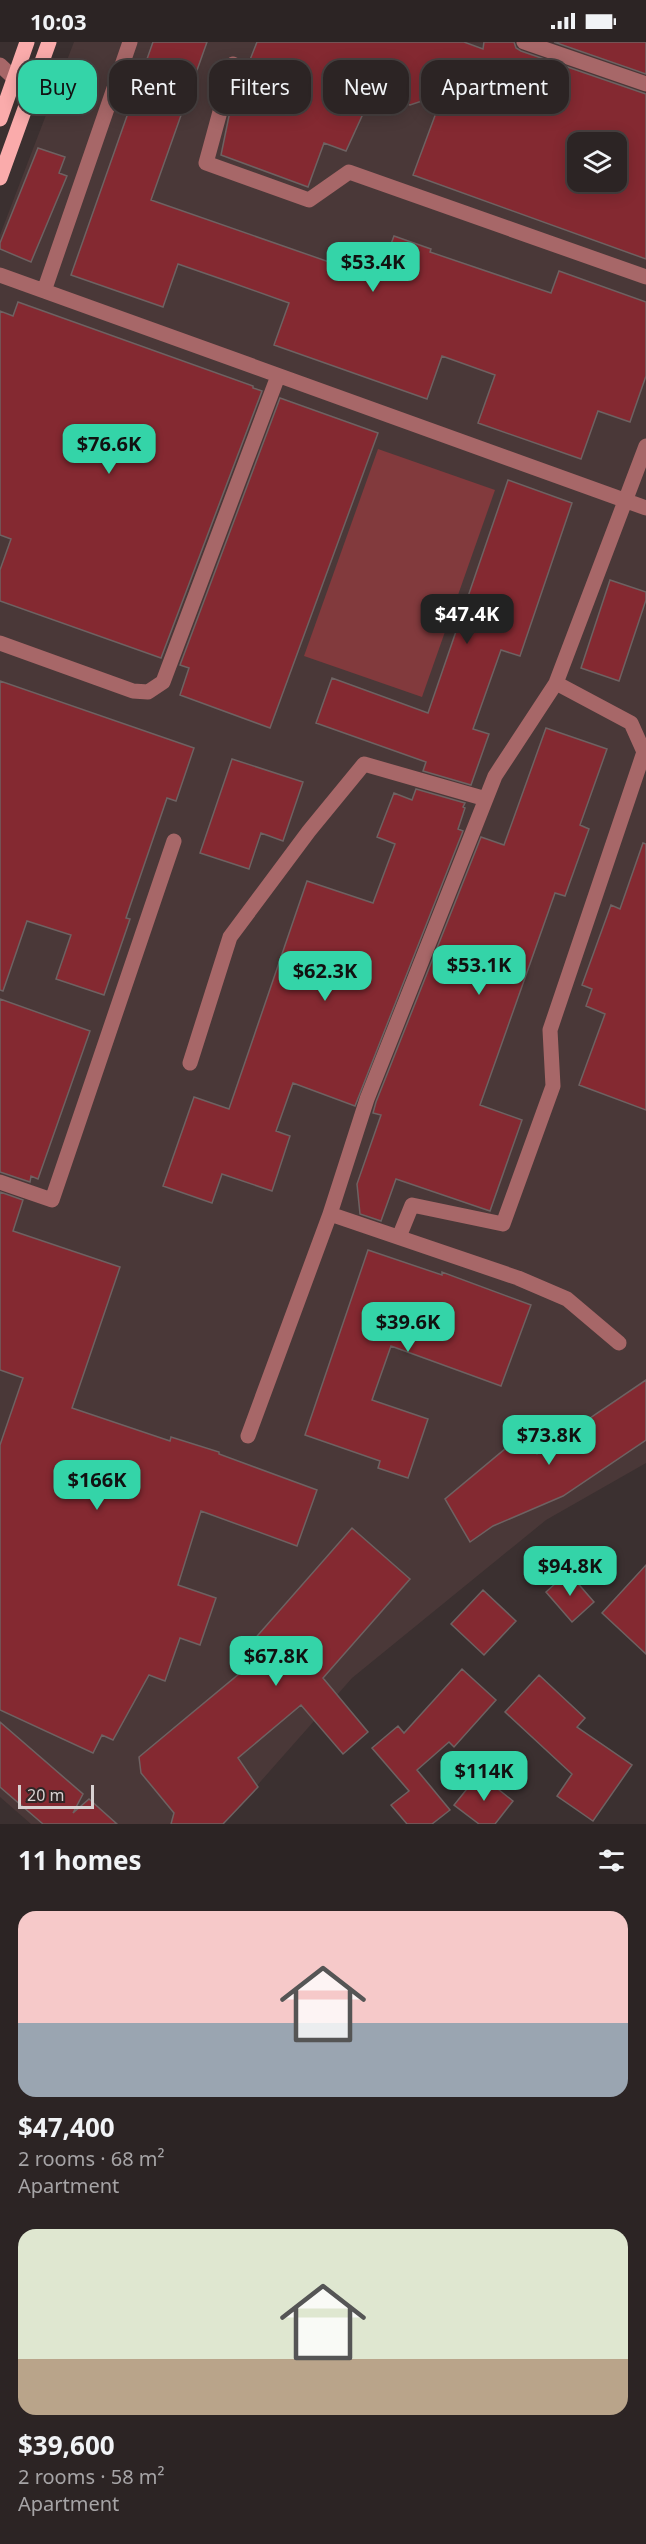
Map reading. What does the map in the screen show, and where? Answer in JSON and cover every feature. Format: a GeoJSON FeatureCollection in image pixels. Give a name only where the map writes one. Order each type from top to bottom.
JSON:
{"type":"FeatureCollection","features":[{"type":"Feature","properties":{"kind":"main road"},"geometry":{"type":"LineString","coordinates":[[0,119],[27,42]]}},
{"type":"Feature","properties":{"kind":"main road"},"geometry":{"type":"LineString","coordinates":[[0,178],[49,42]]}},
{"type":"Feature","properties":{"kind":"street"},"geometry":{"type":"LineString","coordinates":[[44,291],[130,42]]}},
{"type":"Feature","properties":{"kind":"street"},"geometry":{"type":"LineString","coordinates":[[524,42],[646,84]]}},
{"type":"Feature","properties":{"kind":"street"},"geometry":{"type":"LineString","coordinates":[[0,65],[14,78]]}},
{"type":"Feature","properties":{"kind":"street"},"geometry":{"type":"LineString","coordinates":[[220,114],[207,163],[309,200],[349,171],[646,277]]}},
{"type":"Feature","properties":{"kind":"street"},"geometry":{"type":"LineString","coordinates":[[0,275],[646,508]]}},
{"type":"Feature","properties":{"kind":"street"},"geometry":{"type":"LineString","coordinates":[[0,644],[133,691],[148,692],[162,682],[278,376]]}},
{"type":"Feature","properties":{"kind":"street"},"geometry":{"type":"LineString","coordinates":[[248,1436],[330,1214],[367,1099],[495,776],[556,684],[646,446]]}},
{"type":"Feature","properties":{"kind":"street"},"geometry":{"type":"LineString","coordinates":[[399,1237],[412,1204],[503,1224],[553,1086],[550,1030],[644,752],[631,723],[556,684]]}},
{"type":"Feature","properties":{"kind":"street"},"geometry":{"type":"LineString","coordinates":[[190,1063],[231,937],[309,831],[364,764],[486,799]]}},
{"type":"Feature","properties":{"kind":"street"},"geometry":{"type":"LineString","coordinates":[[0,1182],[52,1200],[174,841]]}},
{"type":"Feature","properties":{"kind":"street"},"geometry":{"type":"LineString","coordinates":[[330,1214],[518,1278],[567,1299],[619,1343]]}},
{"type":"Feature","properties":{"kind":"shaded area"},"geometry":{"type":"Polygon","coordinates":[[[74,42],[646,42],[646,1463],[546,1520],[352,1678],[223,1824],[31,1824],[0,1797],[0,235],[46,114],[97,114],[97,60],[67,60],[74,42]]]}},
{"type":"Feature","properties":{"kind":"shaded area"},"geometry":{"type":"Polygon","coordinates":[[[378,449],[495,490],[422,697],[304,656],[378,449]]]}},
{"type":"Feature","properties":{"kind":"building"},"geometry":{"type":"Polygon","coordinates":[[[153,42],[207,42],[197,70],[197,60],[147,60],[153,42]]]}},
{"type":"Feature","properties":{"kind":"building"},"geometry":{"type":"Polygon","coordinates":[[[257,42],[464,42],[483,49],[484,42],[514,42],[516,48],[521,51],[547,60],[421,60],[421,101],[410,105],[409,60],[323,60],[323,114],[363,114],[346,151],[324,143],[308,187],[221,155],[229,114],[311,114],[311,60],[250,60],[257,42]]]}},
{"type":"Feature","properties":{"kind":"building"},"geometry":{"type":"Polygon","coordinates":[[[554,42],[646,42],[646,74],[554,42]]]}},
{"type":"Feature","properties":{"kind":"building"},"geometry":{"type":"Polygon","coordinates":[[[569,68],[646,94],[646,259],[413,175],[436,114],[569,114],[569,68]]]}},
{"type":"Feature","properties":{"kind":"building"},"geometry":{"type":"Polygon","coordinates":[[[128,114],[181,114],[151,200],[378,279],[394,236],[431,249],[430,252],[551,293],[559,271],[646,302],[646,376],[630,422],[598,411],[581,459],[478,423],[495,375],[442,356],[427,399],[274,345],[289,303],[230,282],[178,264],[163,307],[71,275],[128,114]]]}},
{"type":"Feature","properties":{"kind":"building"},"geometry":{"type":"Polygon","coordinates":[[[38,148],[65,157],[59,173],[67,176],[31,262],[0,249],[0,243],[38,148]]]}},
{"type":"Feature","properties":{"kind":"building"},"geometry":{"type":"Polygon","coordinates":[[[18,302],[262,391],[161,658],[0,601],[0,570],[11,539],[0,535],[0,311],[13,316],[18,302]]]}},
{"type":"Feature","properties":{"kind":"building"},"geometry":{"type":"Polygon","coordinates":[[[280,398],[378,433],[270,728],[180,695],[189,668],[180,665],[280,398]]]}},
{"type":"Feature","properties":{"kind":"building"},"geometry":{"type":"Polygon","coordinates":[[[508,480],[572,503],[520,656],[501,650],[473,729],[489,734],[471,785],[423,771],[426,762],[316,723],[332,678],[428,713],[508,480]]]}},
{"type":"Feature","properties":{"kind":"building"},"geometry":{"type":"Polygon","coordinates":[[[610,580],[646,592],[646,600],[619,681],[581,668],[610,580]]]}},
{"type":"Feature","properties":{"kind":"building"},"geometry":{"type":"Polygon","coordinates":[[[0,681],[194,748],[176,801],[167,798],[126,918],[130,919],[104,995],[56,979],[71,935],[27,921],[3,991],[0,990],[0,681]]]}},
{"type":"Feature","properties":{"kind":"building"},"geometry":{"type":"Polygon","coordinates":[[[546,728],[607,749],[580,825],[589,829],[565,896],[555,893],[480,1105],[522,1120],[490,1211],[396,1179],[381,1221],[360,1214],[357,1184],[381,1115],[373,1113],[376,1102],[481,837],[504,845],[546,728]]]}},
{"type":"Feature","properties":{"kind":"building"},"geometry":{"type":"Polygon","coordinates":[[[232,759],[303,782],[283,841],[261,833],[249,869],[200,853],[232,759]]]}},
{"type":"Feature","properties":{"kind":"building"},"geometry":{"type":"Polygon","coordinates":[[[416,789],[465,803],[458,829],[463,831],[355,1106],[293,1083],[276,1131],[290,1136],[272,1191],[222,1174],[212,1203],[163,1186],[194,1097],[229,1109],[307,881],[373,903],[395,844],[377,837],[394,793],[412,800],[416,789]]]}},
{"type":"Feature","properties":{"kind":"building"},"geometry":{"type":"Polygon","coordinates":[[[643,843],[646,844],[646,1110],[579,1085],[605,1014],[586,1006],[592,989],[582,985],[611,905],[620,909],[643,843]]]}},
{"type":"Feature","properties":{"kind":"building"},"geometry":{"type":"Polygon","coordinates":[[[0,999],[90,1031],[38,1179],[31,1176],[30,1182],[0,1172],[0,999]]]}},
{"type":"Feature","properties":{"kind":"building"},"geometry":{"type":"Polygon","coordinates":[[[0,1192],[23,1200],[13,1231],[120,1267],[72,1408],[170,1441],[171,1437],[219,1452],[219,1454],[317,1490],[297,1546],[201,1511],[178,1585],[216,1598],[200,1645],[180,1638],[165,1681],[149,1675],[113,1740],[102,1735],[93,1753],[0,1710],[0,1445],[23,1378],[0,1370],[0,1192]]]}},
{"type":"Feature","properties":{"kind":"building"},"geometry":{"type":"Polygon","coordinates":[[[368,1250],[442,1275],[442,1272],[531,1305],[501,1386],[391,1346],[372,1400],[428,1419],[408,1478],[378,1468],[380,1461],[305,1435],[368,1250]]]}},
{"type":"Feature","properties":{"kind":"building"},"geometry":{"type":"Polygon","coordinates":[[[646,1380],[646,1440],[563,1496],[493,1526],[470,1542],[445,1499],[524,1433],[537,1454],[646,1380]]]}},
{"type":"Feature","properties":{"kind":"building"},"geometry":{"type":"Polygon","coordinates":[[[352,1528],[410,1579],[323,1678],[368,1732],[343,1754],[301,1705],[238,1758],[258,1787],[223,1824],[171,1824],[174,1813],[141,1773],[139,1757],[263,1654],[251,1643],[352,1528]]]}},
{"type":"Feature","properties":{"kind":"building"},"geometry":{"type":"Polygon","coordinates":[[[646,1565],[646,1654],[602,1613],[646,1565]]]}},
{"type":"Feature","properties":{"kind":"building"},"geometry":{"type":"Polygon","coordinates":[[[568,1572],[594,1602],[572,1622],[546,1592],[568,1572]]]}},
{"type":"Feature","properties":{"kind":"building"},"geometry":{"type":"Polygon","coordinates":[[[483,1590],[516,1621],[484,1655],[451,1624],[483,1590]]]}},
{"type":"Feature","properties":{"kind":"building"},"geometry":{"type":"Polygon","coordinates":[[[462,1669],[496,1700],[454,1747],[449,1742],[417,1770],[450,1810],[432,1824],[407,1824],[391,1805],[409,1791],[372,1748],[398,1726],[404,1733],[462,1669]]]}},
{"type":"Feature","properties":{"kind":"building"},"geometry":{"type":"Polygon","coordinates":[[[539,1675],[585,1718],[577,1727],[632,1765],[593,1821],[557,1796],[572,1774],[505,1712],[539,1675]]]}},
{"type":"Feature","properties":{"kind":"building"},"geometry":{"type":"Polygon","coordinates":[[[0,1722],[83,1794],[73,1813],[89,1799],[117,1824],[43,1824],[0,1787],[0,1722]]]}},
{"type":"Feature","properties":{"kind":"building"},"geometry":{"type":"Polygon","coordinates":[[[479,1774],[513,1801],[495,1824],[479,1824],[454,1805],[479,1774]]]}}]}
